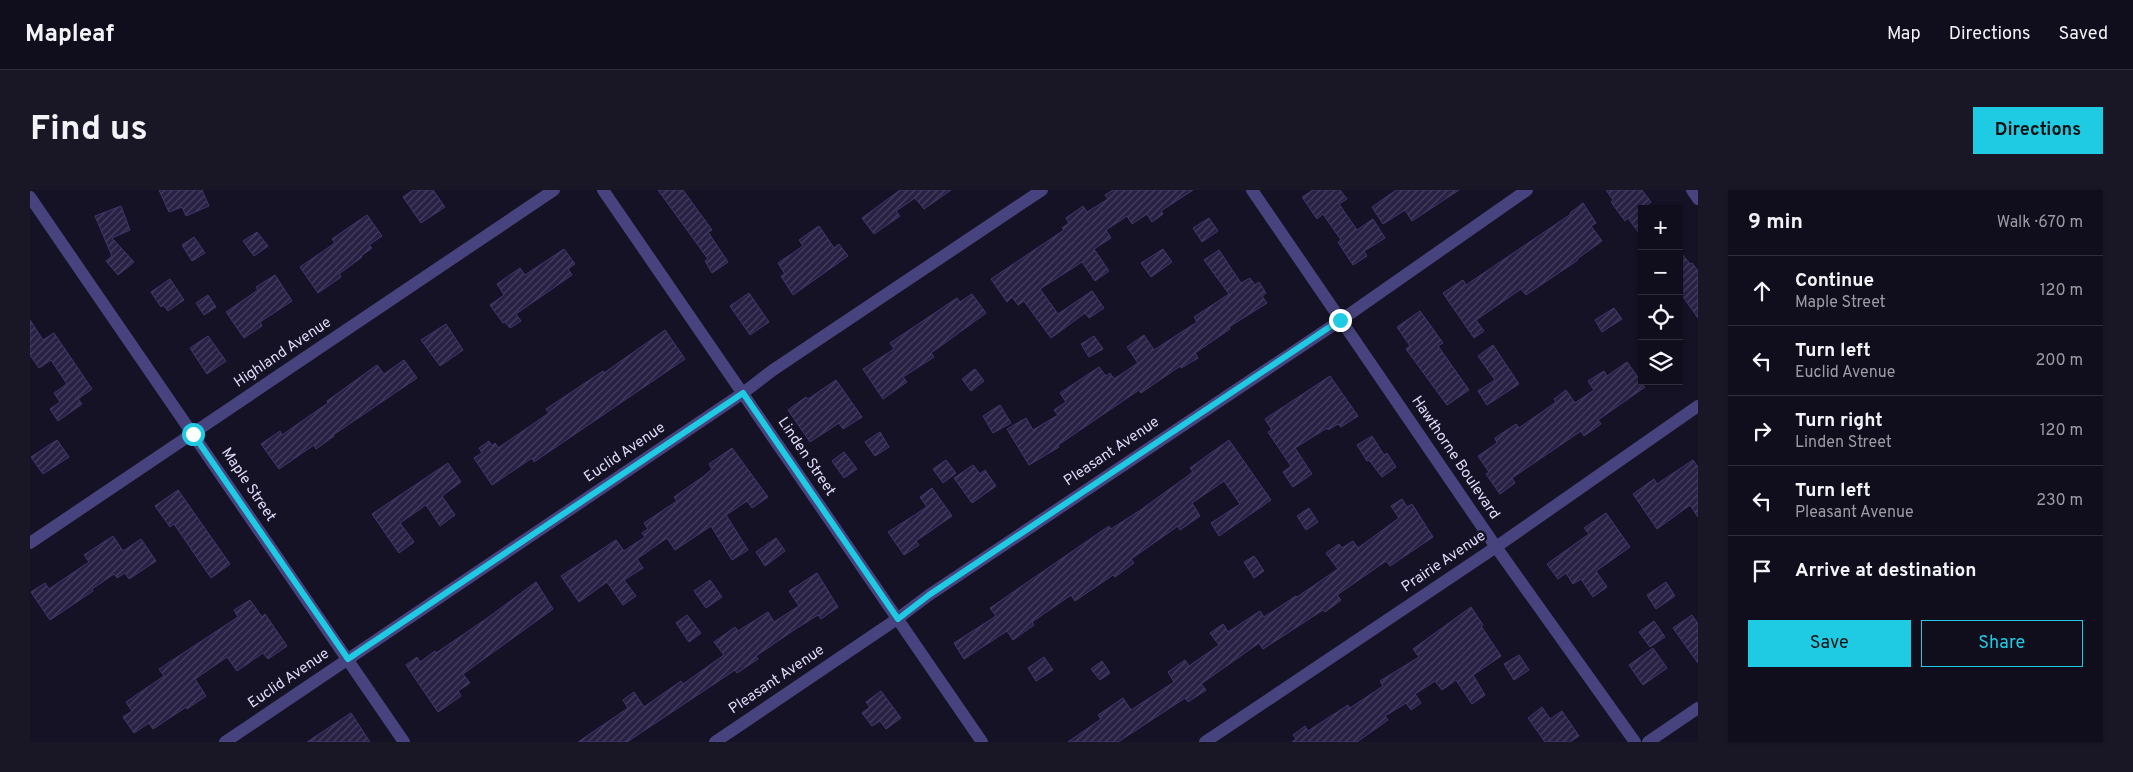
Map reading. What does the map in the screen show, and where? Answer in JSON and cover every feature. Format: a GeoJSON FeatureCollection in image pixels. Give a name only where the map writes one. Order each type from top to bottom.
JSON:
{"type":"FeatureCollection","features":[{"type":"Feature","properties":{"kind":"street","name":"Highland Avenue"},"geometry":{"type":"LineString","coordinates":[[30,544],[554,190]]}},
{"type":"Feature","properties":{"kind":"street","name":"Linden Street"},"geometry":{"type":"LineString","coordinates":[[603,190],[982,742]]}},
{"type":"Feature","properties":{"kind":"street","name":"Euclid Avenue"},"geometry":{"type":"LineString","coordinates":[[225,742],[1042,190]]}},
{"type":"Feature","properties":{"kind":"street","name":"Hawthorne Boulevard"},"geometry":{"type":"LineString","coordinates":[[1252,190],[1496,547],[1635,742]]}},
{"type":"Feature","properties":{"kind":"street","name":"Pleasant Avenue"},"geometry":{"type":"LineString","coordinates":[[715,742],[898,619],[929,595],[1340,320],[1527,190]]}},
{"type":"Feature","properties":{"kind":"street"},"geometry":{"type":"LineString","coordinates":[[1692,190],[1698,198]]}},
{"type":"Feature","properties":{"kind":"street","name":"Maple Street"},"geometry":{"type":"LineString","coordinates":[[30,197],[404,742]]}},
{"type":"Feature","properties":{"kind":"street","name":"Prairie Avenue"},"geometry":{"type":"LineString","coordinates":[[1205,742],[1496,547],[1698,406]]}},
{"type":"Feature","properties":{"kind":"street"},"geometry":{"type":"LineString","coordinates":[[1648,742],[1698,708]]}},
{"type":"Feature","properties":{"kind":"building"},"geometry":{"type":"Polygon","coordinates":[[[159,190],[202,190],[209,206],[186,216],[182,207],[169,212],[159,190]]]}},
{"type":"Feature","properties":{"kind":"building"},"geometry":{"type":"Polygon","coordinates":[[[413,190],[433,190],[445,207],[421,223],[403,197],[413,190]]]}},
{"type":"Feature","properties":{"kind":"building"},"geometry":{"type":"Polygon","coordinates":[[[658,190],[683,190],[712,230],[708,232],[728,262],[712,273],[705,261],[708,259],[658,190]]]}},
{"type":"Feature","properties":{"kind":"building"},"geometry":{"type":"Polygon","coordinates":[[[900,190],[951,190],[924,209],[915,198],[896,211],[900,216],[874,234],[862,218],[900,190]]]}},
{"type":"Feature","properties":{"kind":"building"},"geometry":{"type":"Polygon","coordinates":[[[1113,190],[1193,190],[1161,211],[1163,214],[1152,222],[1147,214],[1132,224],[1127,216],[1106,230],[1111,238],[1094,249],[1109,271],[1095,281],[1082,262],[1040,289],[1058,314],[1092,291],[1104,308],[1089,318],[1085,313],[1051,338],[1024,301],[1018,305],[1012,297],[1007,302],[991,279],[1064,230],[1062,228],[1069,223],[1066,218],[1083,206],[1087,212],[1108,199],[1105,195],[1113,190]]]}},
{"type":"Feature","properties":{"kind":"building"},"geometry":{"type":"Polygon","coordinates":[[[1313,190],[1340,190],[1347,199],[1339,204],[1357,230],[1373,219],[1385,238],[1364,251],[1367,256],[1353,265],[1338,242],[1341,240],[1323,214],[1317,219],[1302,197],[1313,190]]]}},
{"type":"Feature","properties":{"kind":"building"},"geometry":{"type":"Polygon","coordinates":[[[1396,190],[1459,190],[1412,221],[1405,210],[1383,224],[1372,207],[1396,190]]]}},
{"type":"Feature","properties":{"kind":"building"},"geometry":{"type":"Polygon","coordinates":[[[1606,190],[1642,190],[1651,202],[1647,205],[1638,205],[1638,232],[1628,218],[1625,221],[1611,202],[1613,200],[1606,190]]]}},
{"type":"Feature","properties":{"kind":"building"},"geometry":{"type":"Polygon","coordinates":[[[1583,203],[1596,223],[1591,226],[1602,241],[1578,260],[1526,295],[1521,289],[1476,320],[1484,331],[1474,338],[1443,293],[1463,280],[1466,285],[1571,214],[1583,203]]]}},
{"type":"Feature","properties":{"kind":"building"},"geometry":{"type":"Polygon","coordinates":[[[121,206],[130,230],[112,238],[134,262],[118,275],[106,261],[112,256],[95,216],[121,206]]]}},
{"type":"Feature","properties":{"kind":"building"},"geometry":{"type":"Polygon","coordinates":[[[367,215],[382,236],[369,245],[372,248],[362,257],[339,274],[341,277],[318,293],[300,267],[335,243],[332,239],[367,215]]]}},
{"type":"Feature","properties":{"kind":"building"},"geometry":{"type":"Polygon","coordinates":[[[1209,218],[1218,231],[1202,242],[1193,228],[1209,218]]]}},
{"type":"Feature","properties":{"kind":"building"},"geometry":{"type":"Polygon","coordinates":[[[819,226],[834,248],[839,244],[848,256],[793,295],[781,276],[785,274],[778,263],[803,246],[799,240],[819,226]]]}},
{"type":"Feature","properties":{"kind":"building"},"geometry":{"type":"Polygon","coordinates":[[[257,232],[268,246],[254,256],[243,241],[257,232]]]}},
{"type":"Feature","properties":{"kind":"building"},"geometry":{"type":"Polygon","coordinates":[[[194,237],[205,253],[192,261],[182,245],[194,237]]]}},
{"type":"Feature","properties":{"kind":"building"},"geometry":{"type":"Polygon","coordinates":[[[564,249],[575,264],[568,269],[572,275],[516,314],[521,321],[510,328],[505,322],[503,323],[490,305],[504,295],[497,284],[520,268],[525,275],[564,249]]]}},
{"type":"Feature","properties":{"kind":"building"},"geometry":{"type":"Polygon","coordinates":[[[1163,249],[1172,262],[1151,277],[1141,263],[1163,249]]]}},
{"type":"Feature","properties":{"kind":"building"},"geometry":{"type":"Polygon","coordinates":[[[1219,250],[1241,283],[1250,278],[1255,285],[1259,282],[1266,293],[1262,296],[1267,303],[1229,327],[1230,329],[1195,353],[1198,358],[1181,368],[1180,366],[1141,393],[1139,390],[1058,445],[1059,447],[1029,465],[1007,429],[1026,418],[1033,430],[1058,415],[1054,410],[1066,402],[1060,393],[1099,367],[1106,376],[1110,373],[1114,379],[1138,363],[1127,347],[1144,335],[1154,350],[1197,322],[1194,317],[1229,294],[1204,260],[1219,250]]]}},
{"type":"Feature","properties":{"kind":"building"},"geometry":{"type":"Polygon","coordinates":[[[1683,255],[1698,271],[1698,318],[1683,297],[1683,255]]]}},
{"type":"Feature","properties":{"kind":"building"},"geometry":{"type":"Polygon","coordinates":[[[275,275],[292,301],[260,322],[262,326],[244,338],[226,312],[258,290],[256,287],[275,275]]]}},
{"type":"Feature","properties":{"kind":"building"},"geometry":{"type":"Polygon","coordinates":[[[170,279],[184,300],[168,311],[163,305],[161,307],[151,292],[170,279]]]}},
{"type":"Feature","properties":{"kind":"building"},"geometry":{"type":"Polygon","coordinates":[[[749,293],[769,322],[750,335],[730,306],[749,293]]]}},
{"type":"Feature","properties":{"kind":"building"},"geometry":{"type":"Polygon","coordinates":[[[972,294],[986,313],[931,353],[934,357],[903,377],[907,382],[883,399],[863,369],[894,349],[890,343],[957,298],[960,302],[972,294]]]}},
{"type":"Feature","properties":{"kind":"building"},"geometry":{"type":"Polygon","coordinates":[[[208,295],[216,307],[204,315],[196,303],[208,295]]]}},
{"type":"Feature","properties":{"kind":"building"},"geometry":{"type":"Polygon","coordinates":[[[1614,308],[1622,319],[1602,332],[1595,320],[1614,308]]]}},
{"type":"Feature","properties":{"kind":"building"},"geometry":{"type":"Polygon","coordinates":[[[1420,311],[1443,343],[1438,346],[1469,390],[1447,405],[1406,349],[1410,346],[1397,327],[1420,311]]]}},
{"type":"Feature","properties":{"kind":"building"},"geometry":{"type":"Polygon","coordinates":[[[30,320],[43,340],[54,333],[92,389],[78,399],[82,404],[58,421],[50,409],[60,402],[54,393],[67,384],[51,360],[39,368],[30,355],[30,320]]]}},
{"type":"Feature","properties":{"kind":"building"},"geometry":{"type":"Polygon","coordinates":[[[446,324],[463,350],[440,366],[421,340],[446,324]]]}},
{"type":"Feature","properties":{"kind":"building"},"geometry":{"type":"Polygon","coordinates":[[[665,330],[685,359],[534,462],[532,458],[492,485],[474,458],[482,453],[479,448],[489,441],[492,446],[495,443],[498,448],[549,413],[546,409],[603,371],[604,373],[665,330]]]}},
{"type":"Feature","properties":{"kind":"building"},"geometry":{"type":"Polygon","coordinates":[[[208,336],[226,361],[207,374],[190,348],[208,336]]]}},
{"type":"Feature","properties":{"kind":"building"},"geometry":{"type":"Polygon","coordinates":[[[1094,336],[1103,349],[1089,357],[1081,344],[1094,336]]]}},
{"type":"Feature","properties":{"kind":"building"},"geometry":{"type":"Polygon","coordinates":[[[1493,345],[1519,384],[1487,405],[1478,391],[1495,380],[1478,356],[1493,345]]]}},
{"type":"Feature","properties":{"kind":"building"},"geometry":{"type":"Polygon","coordinates":[[[404,360],[417,378],[333,435],[316,449],[314,445],[279,469],[261,444],[280,431],[282,435],[328,403],[327,401],[377,365],[384,374],[404,360]]]}},
{"type":"Feature","properties":{"kind":"building"},"geometry":{"type":"Polygon","coordinates":[[[1627,362],[1638,377],[1638,385],[1644,385],[1645,387],[1598,420],[1601,424],[1584,436],[1581,431],[1512,478],[1515,483],[1500,494],[1486,474],[1489,472],[1478,456],[1497,443],[1495,438],[1516,424],[1519,428],[1556,402],[1554,399],[1566,390],[1575,403],[1594,390],[1588,381],[1604,371],[1607,376],[1627,362]]]}},
{"type":"Feature","properties":{"kind":"building"},"geometry":{"type":"Polygon","coordinates":[[[975,369],[984,381],[971,391],[962,379],[975,369]]]}},
{"type":"Feature","properties":{"kind":"building"},"geometry":{"type":"Polygon","coordinates":[[[1330,376],[1358,416],[1341,427],[1338,424],[1328,430],[1327,428],[1295,448],[1312,474],[1293,487],[1283,472],[1291,466],[1268,432],[1272,430],[1265,419],[1330,376]]]}},
{"type":"Feature","properties":{"kind":"building"},"geometry":{"type":"Polygon","coordinates":[[[836,380],[862,417],[843,429],[839,423],[810,442],[788,410],[836,380]]]}},
{"type":"Feature","properties":{"kind":"building"},"geometry":{"type":"Polygon","coordinates":[[[1000,405],[1011,423],[993,433],[983,416],[1000,405]]]}},
{"type":"Feature","properties":{"kind":"building"},"geometry":{"type":"Polygon","coordinates":[[[880,432],[889,447],[875,456],[865,442],[880,432]]]}},
{"type":"Feature","properties":{"kind":"building"},"geometry":{"type":"Polygon","coordinates":[[[1372,436],[1384,455],[1387,453],[1396,467],[1382,477],[1369,460],[1367,461],[1357,445],[1372,436]]]}},
{"type":"Feature","properties":{"kind":"building"},"geometry":{"type":"Polygon","coordinates":[[[57,440],[69,457],[43,474],[31,457],[57,440]]]}},
{"type":"Feature","properties":{"kind":"building"},"geometry":{"type":"Polygon","coordinates":[[[1229,440],[1271,500],[1219,536],[1211,523],[1240,504],[1224,481],[1192,503],[1200,516],[1180,530],[1178,526],[1131,559],[1134,563],[1115,577],[1113,575],[1075,601],[1071,595],[1032,622],[1034,625],[1013,640],[1007,631],[964,659],[954,643],[996,616],[990,608],[1109,526],[1111,529],[1142,509],[1193,472],[1190,468],[1229,440]]]}},
{"type":"Feature","properties":{"kind":"building"},"geometry":{"type":"Polygon","coordinates":[[[732,448],[768,497],[752,508],[747,501],[726,515],[748,550],[732,560],[711,526],[675,550],[667,538],[637,559],[643,568],[624,580],[636,596],[623,605],[607,582],[579,602],[561,576],[616,540],[624,551],[645,537],[642,533],[648,529],[644,523],[677,501],[674,497],[704,476],[712,469],[709,464],[732,448]]]}},
{"type":"Feature","properties":{"kind":"building"},"geometry":{"type":"Polygon","coordinates":[[[844,452],[857,469],[844,478],[832,461],[844,452]]]}},
{"type":"Feature","properties":{"kind":"building"},"geometry":{"type":"Polygon","coordinates":[[[946,460],[956,473],[943,483],[933,469],[946,460]]]}},
{"type":"Feature","properties":{"kind":"building"},"geometry":{"type":"Polygon","coordinates":[[[1693,460],[1698,467],[1698,517],[1690,505],[1657,529],[1633,494],[1654,479],[1657,484],[1693,460]]]}},
{"type":"Feature","properties":{"kind":"building"},"geometry":{"type":"Polygon","coordinates":[[[448,463],[461,482],[442,496],[455,515],[440,526],[426,505],[400,523],[414,542],[399,553],[372,514],[448,463]]]}},
{"type":"Feature","properties":{"kind":"building"},"geometry":{"type":"Polygon","coordinates":[[[973,465],[980,474],[985,470],[996,486],[972,503],[954,478],[973,465]]]}},
{"type":"Feature","properties":{"kind":"building"},"geometry":{"type":"Polygon","coordinates":[[[932,488],[952,516],[916,541],[919,545],[904,555],[888,532],[927,507],[920,497],[932,488]]]}},
{"type":"Feature","properties":{"kind":"building"},"geometry":{"type":"Polygon","coordinates":[[[178,490],[230,564],[211,578],[174,524],[170,527],[155,506],[178,490]]]}},
{"type":"Feature","properties":{"kind":"building"},"geometry":{"type":"Polygon","coordinates":[[[1402,499],[1407,507],[1412,504],[1433,537],[1390,566],[1386,561],[1337,595],[1341,600],[1325,612],[1323,610],[1263,649],[1259,643],[1201,684],[1206,690],[1188,702],[1185,698],[1118,742],[1068,742],[1101,719],[1098,715],[1123,698],[1131,710],[1174,682],[1168,672],[1185,660],[1189,666],[1219,645],[1210,633],[1223,624],[1228,632],[1260,611],[1264,617],[1338,569],[1326,553],[1339,544],[1342,548],[1353,541],[1358,548],[1399,518],[1391,506],[1402,499]]]}},
{"type":"Feature","properties":{"kind":"building"},"geometry":{"type":"Polygon","coordinates":[[[1309,508],[1318,522],[1306,530],[1297,516],[1309,508]]]}},
{"type":"Feature","properties":{"kind":"building"},"geometry":{"type":"Polygon","coordinates":[[[1606,513],[1630,547],[1596,571],[1607,587],[1593,597],[1581,579],[1573,584],[1566,573],[1558,579],[1547,564],[1589,534],[1584,528],[1606,513]]]}},
{"type":"Feature","properties":{"kind":"building"},"geometry":{"type":"Polygon","coordinates":[[[113,536],[123,551],[141,539],[156,561],[129,579],[125,573],[117,578],[114,574],[92,589],[93,591],[50,620],[31,592],[45,583],[49,589],[89,562],[84,555],[113,536]]]}},
{"type":"Feature","properties":{"kind":"building"},"geometry":{"type":"Polygon","coordinates":[[[776,538],[785,551],[765,566],[756,552],[776,538]]]}},
{"type":"Feature","properties":{"kind":"building"},"geometry":{"type":"Polygon","coordinates":[[[1254,556],[1264,571],[1254,578],[1244,562],[1254,556]]]}},
{"type":"Feature","properties":{"kind":"building"},"geometry":{"type":"Polygon","coordinates":[[[817,573],[838,607],[821,619],[818,615],[794,630],[756,656],[758,659],[737,673],[735,670],[627,742],[578,742],[628,708],[623,700],[634,692],[644,707],[681,681],[683,684],[724,655],[714,642],[735,627],[738,631],[768,612],[774,622],[799,606],[789,591],[817,573]]]}},
{"type":"Feature","properties":{"kind":"building"},"geometry":{"type":"Polygon","coordinates":[[[710,580],[722,597],[706,608],[694,591],[710,580]]]}},
{"type":"Feature","properties":{"kind":"building"},"geometry":{"type":"Polygon","coordinates":[[[536,582],[553,609],[463,674],[470,683],[458,691],[461,696],[438,712],[406,665],[417,657],[420,662],[435,651],[436,653],[536,582]]]}},
{"type":"Feature","properties":{"kind":"building"},"geometry":{"type":"Polygon","coordinates":[[[1666,582],[1675,596],[1656,609],[1647,595],[1666,582]]]}},
{"type":"Feature","properties":{"kind":"building"},"geometry":{"type":"Polygon","coordinates":[[[250,600],[262,617],[265,614],[287,646],[268,659],[263,653],[237,671],[227,657],[195,679],[206,696],[153,729],[149,723],[134,733],[123,717],[132,711],[126,702],[164,676],[159,669],[238,617],[234,610],[250,600]]]}},
{"type":"Feature","properties":{"kind":"building"},"geometry":{"type":"Polygon","coordinates":[[[1471,607],[1501,656],[1473,675],[1485,695],[1472,704],[1456,680],[1442,690],[1435,681],[1415,694],[1421,703],[1411,710],[1406,703],[1385,716],[1388,720],[1357,742],[1292,742],[1296,739],[1293,735],[1305,726],[1308,731],[1348,705],[1350,708],[1383,686],[1380,681],[1419,657],[1413,649],[1471,607]]]}},
{"type":"Feature","properties":{"kind":"building"},"geometry":{"type":"Polygon","coordinates":[[[687,615],[701,633],[689,642],[676,623],[687,615]]]}},
{"type":"Feature","properties":{"kind":"building"},"geometry":{"type":"Polygon","coordinates":[[[1692,615],[1698,624],[1698,663],[1673,628],[1692,615]]]}},
{"type":"Feature","properties":{"kind":"building"},"geometry":{"type":"Polygon","coordinates":[[[1654,621],[1665,637],[1650,647],[1639,632],[1654,621]]]}},
{"type":"Feature","properties":{"kind":"building"},"geometry":{"type":"Polygon","coordinates":[[[1653,648],[1667,668],[1643,685],[1629,665],[1653,648]]]}},
{"type":"Feature","properties":{"kind":"building"},"geometry":{"type":"Polygon","coordinates":[[[1519,655],[1529,670],[1514,680],[1504,664],[1519,655]]]}},
{"type":"Feature","properties":{"kind":"building"},"geometry":{"type":"Polygon","coordinates":[[[1044,657],[1053,670],[1036,681],[1028,668],[1044,657]]]}},
{"type":"Feature","properties":{"kind":"building"},"geometry":{"type":"Polygon","coordinates":[[[1102,661],[1110,673],[1100,680],[1091,669],[1102,661]]]}},
{"type":"Feature","properties":{"kind":"building"},"geometry":{"type":"Polygon","coordinates":[[[881,691],[901,718],[886,729],[880,721],[872,726],[862,713],[870,707],[866,702],[881,691]]]}},
{"type":"Feature","properties":{"kind":"building"},"geometry":{"type":"Polygon","coordinates":[[[1542,707],[1550,719],[1562,711],[1579,736],[1570,742],[1545,742],[1528,718],[1542,707]]]}},
{"type":"Feature","properties":{"kind":"building"},"geometry":{"type":"Polygon","coordinates":[[[351,713],[370,742],[307,742],[351,713]]]}},
{"type":"Feature","properties":{"kind":"route"},"geometry":{"type":"LineString","coordinates":[[193,434],[348,659],[743,393],[898,619],[929,595],[1340,320]]}}]}
